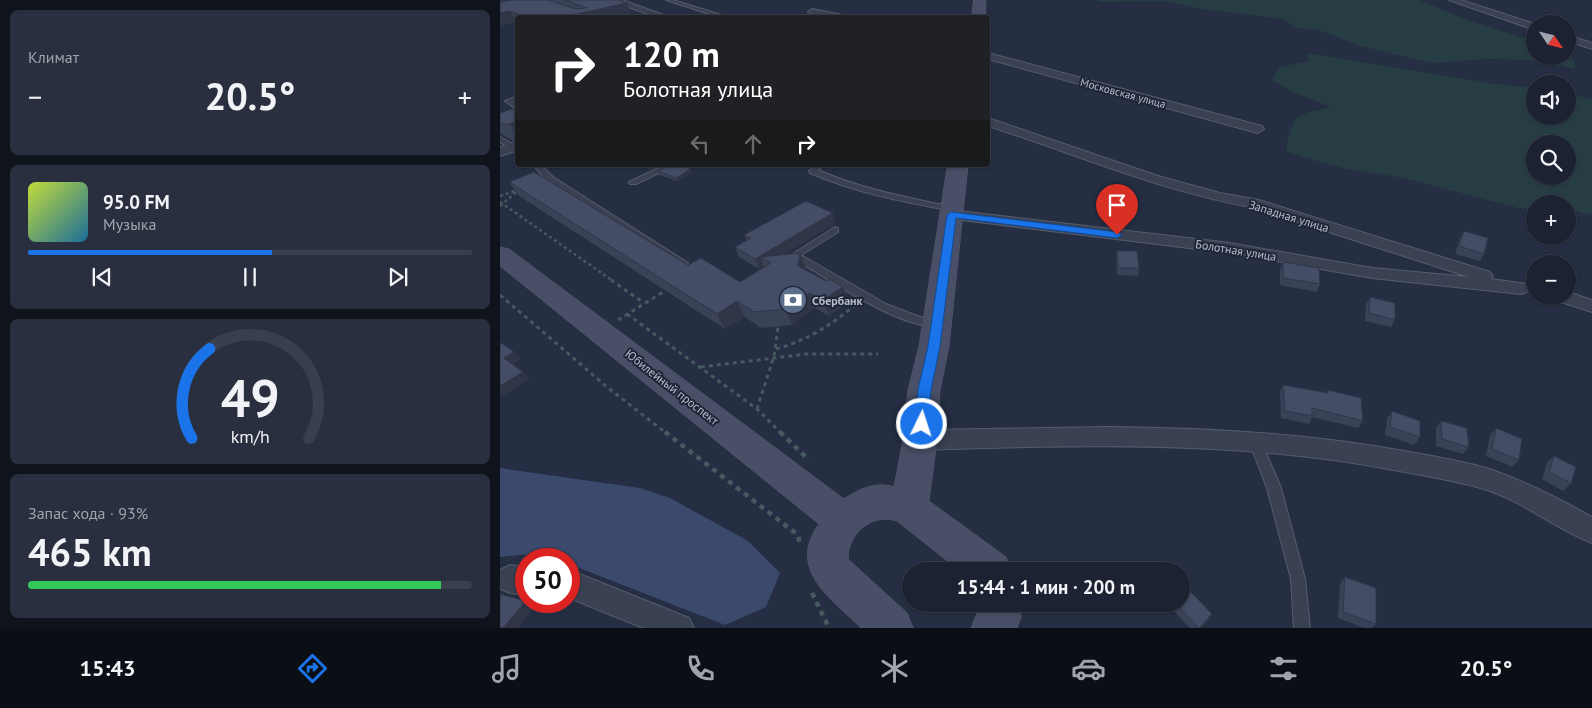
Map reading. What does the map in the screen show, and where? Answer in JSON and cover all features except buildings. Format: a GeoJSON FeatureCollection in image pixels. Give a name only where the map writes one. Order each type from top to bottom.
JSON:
{"type":"FeatureCollection","features":[{"type":"Feature","properties":{"kind":"main road"},"geometry":{"type":"LineString","coordinates":[[978,15],[980,0]]}},
{"type":"Feature","properties":{"kind":"main road"},"geometry":{"type":"LineString","coordinates":[[909,508],[920,440],[924,390],[937,323],[958,167]]}},
{"type":"Feature","properties":{"kind":"main road","name":"Юбилейный проспект"},"geometry":{"type":"LineString","coordinates":[[500,254],[843,521]]}},
{"type":"Feature","properties":{"kind":"main road"},"geometry":{"type":"LineString","coordinates":[[890,628],[828,567],[829,542],[843,521],[868,503],[887,501],[909,508],[980,562]]}},
{"type":"Feature","properties":{"kind":"main road"},"geometry":{"type":"LineString","coordinates":[[992,628],[1000,617],[1000,612]]}},
{"type":"Feature","properties":{"kind":"street"},"geometry":{"type":"LineString","coordinates":[[614,0],[659,15]]}},
{"type":"Feature","properties":{"kind":"street"},"geometry":{"type":"LineString","coordinates":[[810,15],[810,5],[815,0]]}},
{"type":"Feature","properties":{"kind":"street"},"geometry":{"type":"LineString","coordinates":[[1453,0],[1526,24]]}},
{"type":"Feature","properties":{"kind":"street"},"geometry":{"type":"LineString","coordinates":[[1576,41],[1592,46]]}},
{"type":"Feature","properties":{"kind":"street","name":"Московская улица"},"geometry":{"type":"LineString","coordinates":[[990,57],[1258,129]]}},
{"type":"Feature","properties":{"kind":"street","name":"Западная улица"},"geometry":{"type":"LineString","coordinates":[[990,123],[1042,138],[1180,188],[1215,198],[1254,204],[1526,288]]}},
{"type":"Feature","properties":{"kind":"street"},"geometry":{"type":"LineString","coordinates":[[500,152],[515,147]]}},
{"type":"Feature","properties":{"kind":"street","name":"Болотная улица"},"geometry":{"type":"LineString","coordinates":[[951,212],[1230,248],[1372,273],[1526,289]]}},
{"type":"Feature","properties":{"kind":"street"},"geometry":{"type":"LineString","coordinates":[[1576,301],[1592,306]]}},
{"type":"Feature","properties":{"kind":"street"},"geometry":{"type":"LineString","coordinates":[[920,440],[1078,437],[1255,440],[1371,454],[1492,481],[1558,511],[1592,531]]}},
{"type":"Feature","properties":{"kind":"street"},"geometry":{"type":"LineString","coordinates":[[580,589],[679,628]]}},
{"type":"Feature","properties":{"kind":"lane"},"geometry":{"type":"LineString","coordinates":[[668,0],[719,15]]}},
{"type":"Feature","properties":{"kind":"lane"},"geometry":{"type":"LineString","coordinates":[[515,99],[508,102],[515,106]]}},
{"type":"Feature","properties":{"kind":"lane"},"geometry":{"type":"LineString","coordinates":[[500,139],[515,146]]}},
{"type":"Feature","properties":{"kind":"lane"},"geometry":{"type":"LineString","coordinates":[[540,167],[550,180],[696,271]]}},
{"type":"Feature","properties":{"kind":"lane"},"geometry":{"type":"LineString","coordinates":[[633,182],[667,167]]}},
{"type":"Feature","properties":{"kind":"lane"},"geometry":{"type":"LineString","coordinates":[[818,167],[813,171],[832,180],[870,192],[951,212]]}},
{"type":"Feature","properties":{"kind":"lane"},"geometry":{"type":"LineString","coordinates":[[836,230],[795,255],[856,286],[865,296],[920,322],[937,323]]}},
{"type":"Feature","properties":{"kind":"lane"},"geometry":{"type":"LineString","coordinates":[[1255,440],[1274,488],[1298,578],[1302,628]]}},
{"type":"Feature","properties":{"kind":"path"},"geometry":{"type":"LineString","coordinates":[[502,205],[520,190],[538,167]]}},
{"type":"Feature","properties":{"kind":"path"},"geometry":{"type":"LineString","coordinates":[[500,196],[520,190]]}},
{"type":"Feature","properties":{"kind":"path"},"geometry":{"type":"LineString","coordinates":[[500,202],[644,303]]}},
{"type":"Feature","properties":{"kind":"path"},"geometry":{"type":"LineString","coordinates":[[600,330],[696,271]]}},
{"type":"Feature","properties":{"kind":"path"},"geometry":{"type":"LineString","coordinates":[[500,296],[607,386],[798,535],[801,554]]}},
{"type":"Feature","properties":{"kind":"path"},"geometry":{"type":"LineString","coordinates":[[776,349],[793,345],[842,316],[865,296]]}},
{"type":"Feature","properties":{"kind":"path"},"geometry":{"type":"LineString","coordinates":[[627,314],[757,409],[812,464]]}},
{"type":"Feature","properties":{"kind":"path"},"geometry":{"type":"LineString","coordinates":[[757,409],[776,349],[778,326]]}},
{"type":"Feature","properties":{"kind":"path"},"geometry":{"type":"LineString","coordinates":[[701,367],[774,356],[878,354]]}},
{"type":"Feature","properties":{"kind":"path"},"geometry":{"type":"LineString","coordinates":[[810,589],[829,628]]}},
{"type":"Feature","properties":{"kind":"shaded area"},"geometry":{"type":"Polygon","coordinates":[[[1095,0],[1419,0],[1467,20],[1526,38],[1526,60],[1490,59],[1431,63],[1361,46],[1319,30],[1296,28],[1285,20],[1276,18],[1202,9],[1165,1],[1102,2],[1095,0]]]}},
{"type":"Feature","properties":{"kind":"shaded area"},"geometry":{"type":"Polygon","coordinates":[[[1307,53],[1496,84],[1526,87],[1526,125],[1576,125],[1576,96],[1592,99],[1592,215],[1576,212],[1576,195],[1526,195],[1526,208],[1518,208],[1404,178],[1342,168],[1286,152],[1291,130],[1298,118],[1303,114],[1331,107],[1293,92],[1272,80],[1280,67],[1309,61],[1307,53]]]}},
{"type":"Feature","properties":{"kind":"shaded area"},"geometry":{"type":"Polygon","coordinates":[[[1555,65],[1575,65],[1576,69],[1555,65]]]}},
{"type":"Feature","properties":{"kind":"water"},"geometry":{"type":"Polygon","coordinates":[[[500,468],[640,488],[670,498],[748,541],[780,573],[766,607],[725,625],[580,568],[580,548],[515,548],[515,556],[500,557],[500,468]]]}},
{"type":"Feature","properties":{"kind":"place","name":"Сбербанк"},"geometry":{"type":"Point","coordinates":[793,300]}},
{"type":"Feature","properties":{"kind":"route"},"geometry":{"type":"LineString","coordinates":[[922,424],[924,390],[934,346],[951,215],[1117,235]]}}]}
